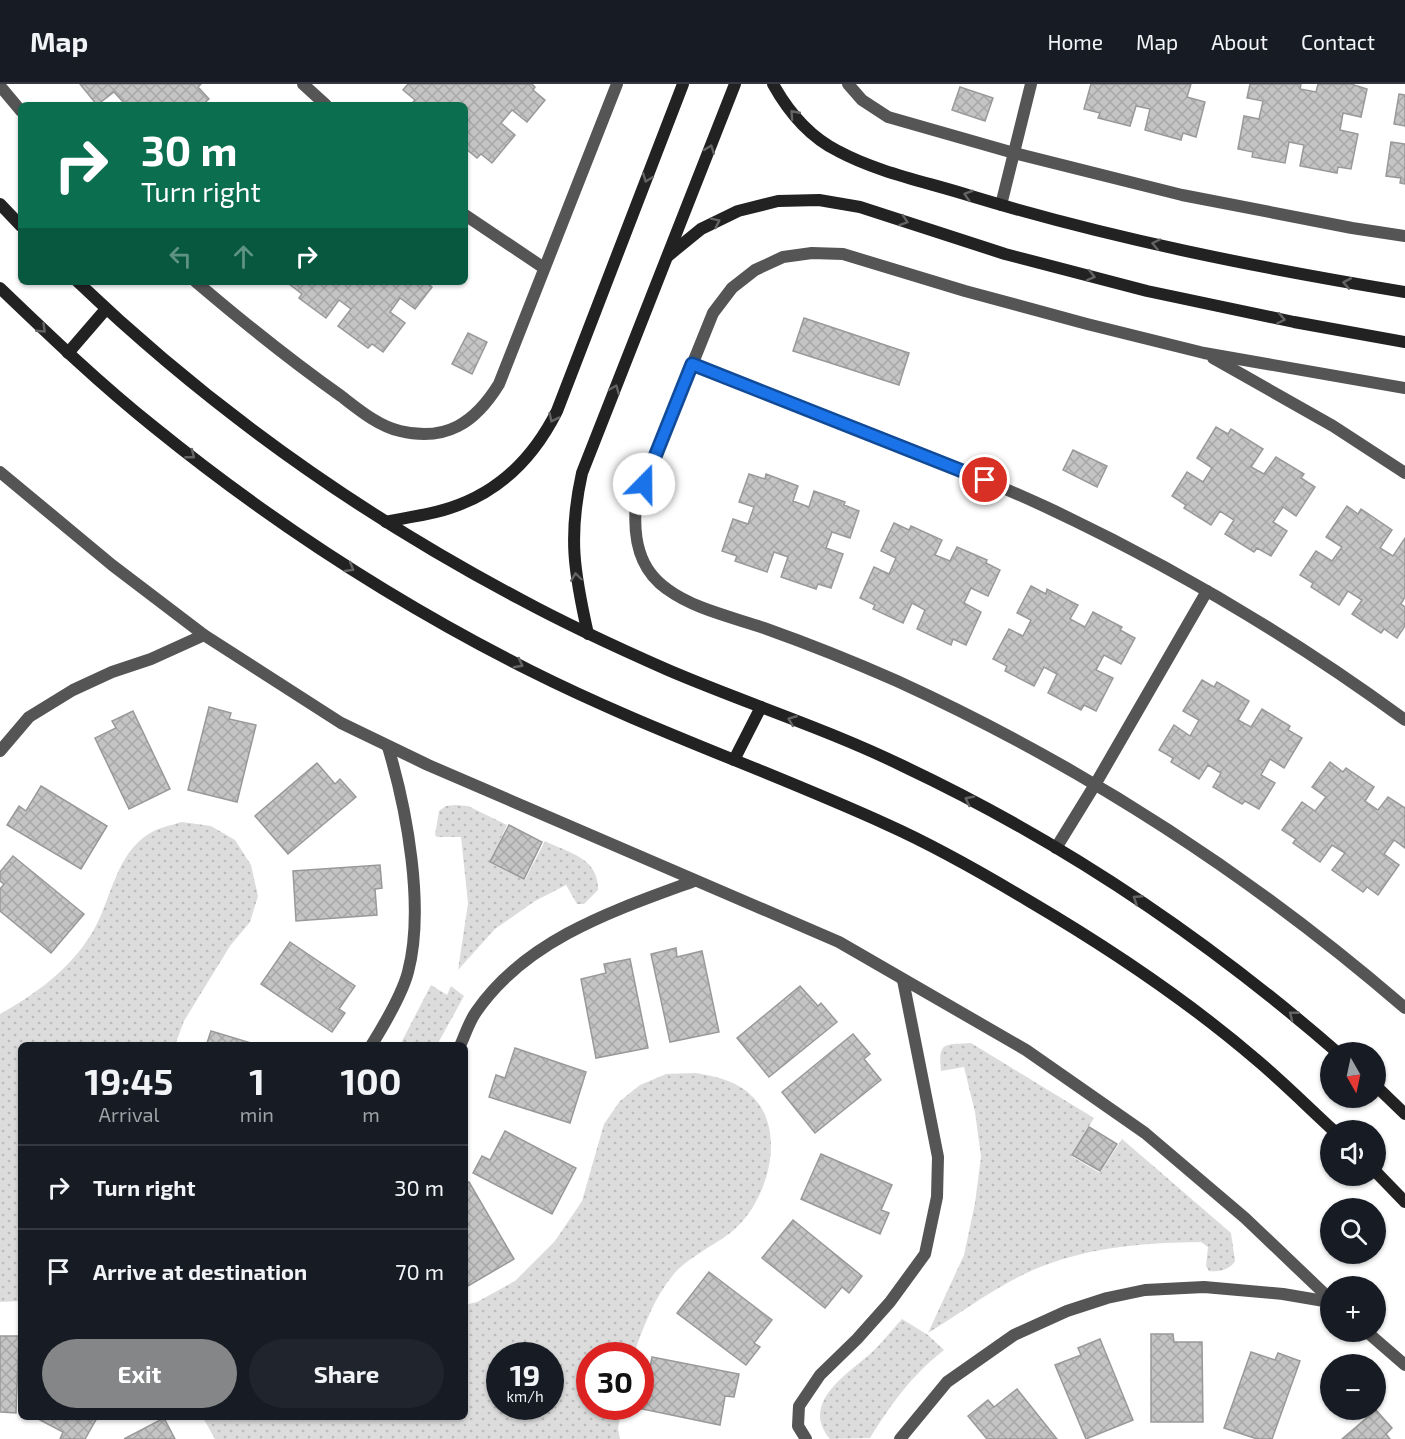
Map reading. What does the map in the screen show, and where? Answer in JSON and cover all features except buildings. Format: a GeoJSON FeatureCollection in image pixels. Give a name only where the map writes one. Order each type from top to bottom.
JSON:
{"type":"FeatureCollection","features":[{"type":"Feature","properties":{"kind":"street"},"geometry":{"type":"LineString","coordinates":[[303,84],[323,102]]}},
{"type":"Feature","properties":{"kind":"street"},"geometry":{"type":"LineString","coordinates":[[200,285],[264,339],[376,421],[398,431],[422,435],[446,431],[468,421],[486,404],[499,384],[617,84]]}},
{"type":"Feature","properties":{"kind":"street"},"geometry":{"type":"LineString","coordinates":[[386,522],[449,509],[494,487],[514,472],[546,433],[557,411],[683,84]]}},
{"type":"Feature","properties":{"kind":"street"},"geometry":{"type":"LineString","coordinates":[[588,634],[573,558],[573,529],[582,473],[735,84]]}},
{"type":"Feature","properties":{"kind":"street"},"geometry":{"type":"LineString","coordinates":[[773,84],[783,102],[807,129],[837,151],[871,165],[1001,205],[1146,242],[1293,274],[1405,292]]}},
{"type":"Feature","properties":{"kind":"street"},"geometry":{"type":"LineString","coordinates":[[848,84],[862,100],[888,117],[1014,153],[1182,195],[1405,236]]}},
{"type":"Feature","properties":{"kind":"street"},"geometry":{"type":"LineString","coordinates":[[1001,205],[1031,84]]}},
{"type":"Feature","properties":{"kind":"street"},"geometry":{"type":"LineString","coordinates":[[0,86],[18,107]]}},
{"type":"Feature","properties":{"kind":"street"},"geometry":{"type":"LineString","coordinates":[[668,255],[700,229],[738,211],[778,201],[819,200],[860,207],[1005,254],[1147,291],[1294,322],[1405,342]]}},
{"type":"Feature","properties":{"kind":"street"},"geometry":{"type":"LineString","coordinates":[[0,204],[18,223]]}},
{"type":"Feature","properties":{"kind":"street"},"geometry":{"type":"LineString","coordinates":[[468,217],[544,268]]}},
{"type":"Feature","properties":{"kind":"street"},"geometry":{"type":"LineString","coordinates":[[1405,388],[1204,353],[976,294],[843,254],[812,253],[783,257],[755,270],[732,288],[713,313],[636,504],[634,527],[638,551],[649,571],[665,588],[685,601],[791,638],[896,681],[997,729],[1096,783],[1222,864],[1342,954],[1405,1008]]}},
{"type":"Feature","properties":{"kind":"street"},"geometry":{"type":"LineString","coordinates":[[81,285],[213,400],[327,483],[386,522],[520,599],[588,634],[668,670],[901,765],[979,805],[1056,848],[1142,902],[1226,962],[1325,1042]]}},
{"type":"Feature","properties":{"kind":"street"},"geometry":{"type":"LineString","coordinates":[[0,288],[68,354],[153,426],[234,488],[335,559],[431,617],[530,670],[632,718],[891,826],[988,876],[1082,932],[1172,993],[1249,1054],[1322,1120]]}},
{"type":"Feature","properties":{"kind":"street"},"geometry":{"type":"LineString","coordinates":[[68,354],[106,309]]}},
{"type":"Feature","properties":{"kind":"street"},"geometry":{"type":"LineString","coordinates":[[1204,353],[1333,426],[1405,473]]}},
{"type":"Feature","properties":{"kind":"street"},"geometry":{"type":"LineString","coordinates":[[692,364],[964,471],[1128,548],[1207,591],[1296,645],[1405,720]]}},
{"type":"Feature","properties":{"kind":"street"},"geometry":{"type":"LineString","coordinates":[[0,472],[112,565],[204,635],[341,723],[388,747],[839,942],[1026,1050],[1144,1133],[1245,1218],[1320,1291]]}},
{"type":"Feature","properties":{"kind":"street"},"geometry":{"type":"LineString","coordinates":[[1056,848],[1207,591]]}},
{"type":"Feature","properties":{"kind":"street"},"geometry":{"type":"LineString","coordinates":[[0,751],[29,717],[73,690],[204,635]]}},
{"type":"Feature","properties":{"kind":"street"},"geometry":{"type":"LineString","coordinates":[[734,760],[761,707]]}},
{"type":"Feature","properties":{"kind":"street"},"geometry":{"type":"LineString","coordinates":[[373,1042],[408,973],[415,919],[410,853],[400,787],[388,747]]}},
{"type":"Feature","properties":{"kind":"street"},"geometry":{"type":"LineString","coordinates":[[462,1042],[475,1013],[512,970],[563,935],[604,915],[694,880]]}},
{"type":"Feature","properties":{"kind":"street"},"geometry":{"type":"LineString","coordinates":[[806,1439],[798,1426],[800,1406],[820,1375],[890,1302],[925,1254],[937,1197],[938,1157],[903,980]]}},
{"type":"Feature","properties":{"kind":"street"},"geometry":{"type":"LineString","coordinates":[[1386,1096],[1405,1114]]}},
{"type":"Feature","properties":{"kind":"street"},"geometry":{"type":"LineString","coordinates":[[1386,1182],[1405,1202]]}},
{"type":"Feature","properties":{"kind":"street"},"geometry":{"type":"LineString","coordinates":[[900,1439],[947,1382],[1014,1335],[1067,1311],[1107,1298],[1145,1290],[1204,1287],[1320,1300]]}},
{"type":"Feature","properties":{"kind":"street"},"geometry":{"type":"LineString","coordinates":[[1379,1342],[1405,1365]]}},
{"type":"Feature","properties":{"kind":"shaded area"},"geometry":{"type":"Polygon","coordinates":[[[446,806],[468,806],[507,825],[490,863],[525,880],[545,841],[573,853],[588,864],[594,871],[598,890],[584,904],[577,904],[566,885],[535,901],[495,929],[458,970],[468,903],[461,837],[437,837],[435,835],[439,811],[446,806]]]}},
{"type":"Feature","properties":{"kind":"shaded area"},"geometry":{"type":"Polygon","coordinates":[[[182,822],[211,826],[235,840],[251,865],[258,896],[250,922],[230,946],[184,1021],[176,1042],[18,1042],[18,1301],[0,1302],[0,1014],[51,980],[73,958],[99,920],[122,864],[130,852],[140,841],[163,827],[182,822]]]}},
{"type":"Feature","properties":{"kind":"shaded area"},"geometry":{"type":"Polygon","coordinates":[[[431,985],[447,995],[451,986],[464,996],[439,1042],[402,1042],[431,985]]]}},
{"type":"Feature","properties":{"kind":"shaded area"},"geometry":{"type":"Polygon","coordinates":[[[971,1043],[1094,1118],[1071,1156],[1100,1173],[1122,1139],[1231,1233],[1235,1261],[1233,1264],[1224,1270],[1209,1271],[1206,1266],[1208,1247],[1201,1242],[1160,1243],[1082,1254],[1028,1272],[928,1333],[964,1255],[975,1203],[981,1157],[975,1112],[964,1067],[941,1071],[941,1054],[945,1046],[971,1043]]]}},
{"type":"Feature","properties":{"kind":"shaded area"},"geometry":{"type":"Polygon","coordinates":[[[695,1073],[726,1080],[747,1091],[763,1111],[769,1128],[771,1146],[764,1183],[757,1201],[747,1216],[735,1229],[678,1269],[660,1293],[638,1342],[576,1342],[576,1420],[620,1420],[618,1429],[620,1439],[215,1439],[204,1420],[468,1420],[468,1304],[477,1302],[515,1281],[555,1241],[582,1201],[604,1124],[620,1101],[640,1085],[666,1074],[695,1073]]]}},
{"type":"Feature","properties":{"kind":"shaded area"},"geometry":{"type":"Polygon","coordinates":[[[902,1319],[928,1335],[944,1350],[903,1391],[870,1438],[830,1439],[822,1426],[820,1413],[823,1402],[839,1381],[874,1350],[902,1319]]]}},
{"type":"Feature","properties":{"kind":"route"},"geometry":{"type":"LineString","coordinates":[[644,484],[692,364],[985,480]]}}]}
